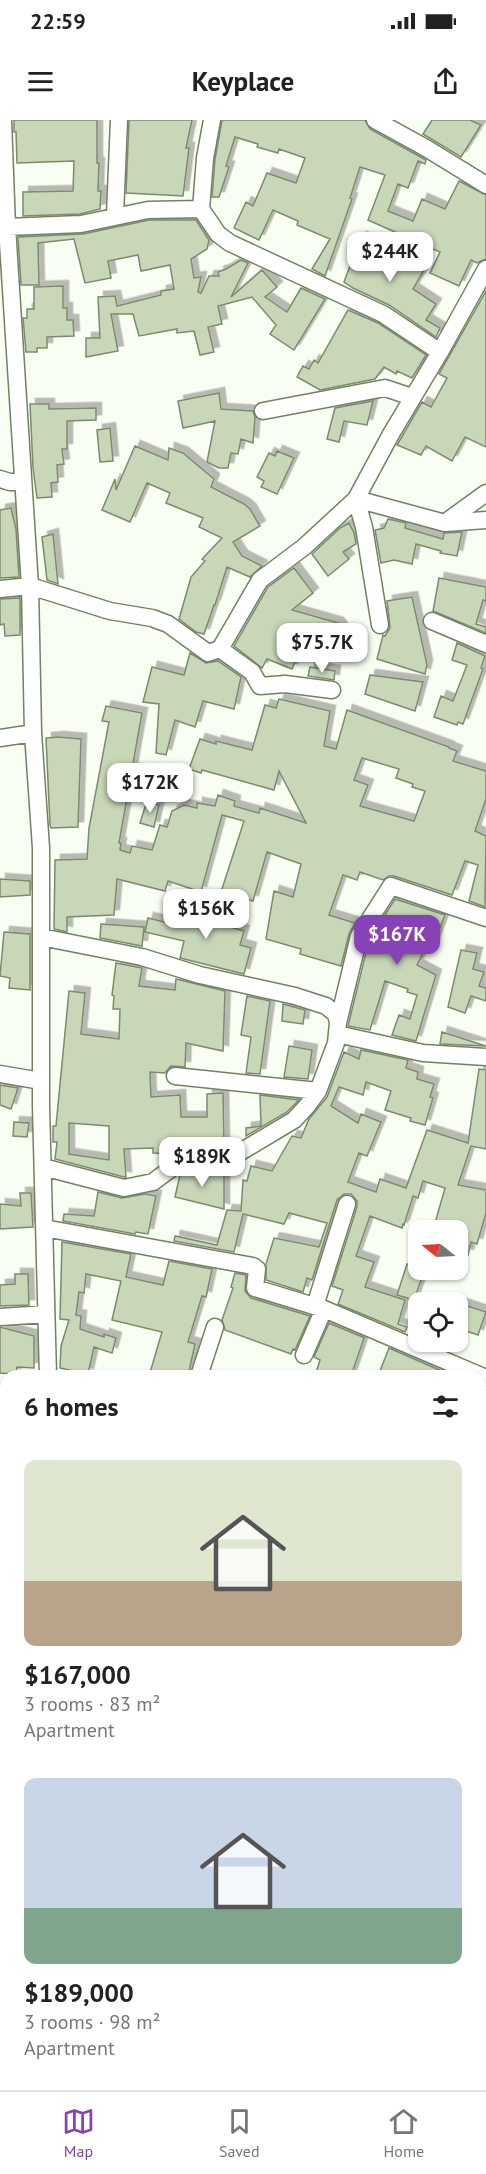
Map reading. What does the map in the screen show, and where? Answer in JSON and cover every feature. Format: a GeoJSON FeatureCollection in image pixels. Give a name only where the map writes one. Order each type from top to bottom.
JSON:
{"type":"FeatureCollection","features":[{"type":"Feature","properties":{"kind":"street"},"geometry":{"type":"LineString","coordinates":[[3,120],[3,178],[30,586],[33,733],[41,848],[41,1081],[46,1314],[54,1370]]}},
{"type":"Feature","properties":{"kind":"street"},"geometry":{"type":"LineString","coordinates":[[115,215],[119,120]]}},
{"type":"Feature","properties":{"kind":"street"},"geometry":{"type":"LineString","coordinates":[[212,120],[205,158],[201,209],[218,234],[230,243],[383,314],[440,351]]}},
{"type":"Feature","properties":{"kind":"street"},"geometry":{"type":"LineString","coordinates":[[375,120],[486,185]]}},
{"type":"Feature","properties":{"kind":"street"},"geometry":{"type":"LineString","coordinates":[[7,227],[81,224],[115,215],[148,210],[201,209]]}},
{"type":"Feature","properties":{"kind":"street"},"geometry":{"type":"LineString","coordinates":[[0,589],[30,586],[110,611],[152,618],[168,624],[208,653],[220,649],[260,580],[304,547],[356,499],[486,268]]}},
{"type":"Feature","properties":{"kind":"street"},"geometry":{"type":"LineString","coordinates":[[263,411],[385,388],[412,397]]}},
{"type":"Feature","properties":{"kind":"street"},"geometry":{"type":"LineString","coordinates":[[0,479],[23,482]]}},
{"type":"Feature","properties":{"kind":"street"},"geometry":{"type":"LineString","coordinates":[[445,523],[486,493]]}},
{"type":"Feature","properties":{"kind":"street"},"geometry":{"type":"LineString","coordinates":[[356,499],[445,523],[486,520]]}},
{"type":"Feature","properties":{"kind":"street"},"geometry":{"type":"LineString","coordinates":[[356,499],[364,527],[380,625]]}},
{"type":"Feature","properties":{"kind":"street"},"geometry":{"type":"LineString","coordinates":[[432,621],[486,644]]}},
{"type":"Feature","properties":{"kind":"street"},"geometry":{"type":"LineString","coordinates":[[220,649],[252,672],[260,686],[285,684],[332,690]]}},
{"type":"Feature","properties":{"kind":"street"},"geometry":{"type":"LineString","coordinates":[[0,738],[33,733]]}},
{"type":"Feature","properties":{"kind":"street"},"geometry":{"type":"LineString","coordinates":[[43,1167],[123,1188],[153,1182],[176,1165],[243,1151],[294,1120],[318,1091],[336,1043],[359,936],[391,886],[486,918]]}},
{"type":"Feature","properties":{"kind":"street"},"geometry":{"type":"LineString","coordinates":[[41,937],[142,957],[200,975],[295,996],[326,1006],[336,1014],[338,1029]]}},
{"type":"Feature","properties":{"kind":"street"},"geometry":{"type":"LineString","coordinates":[[338,1029],[423,1053],[486,1057]]}},
{"type":"Feature","properties":{"kind":"street"},"geometry":{"type":"LineString","coordinates":[[0,1074],[41,1081]]}},
{"type":"Feature","properties":{"kind":"street"},"geometry":{"type":"LineString","coordinates":[[176,1076],[318,1091]]}},
{"type":"Feature","properties":{"kind":"street"},"geometry":{"type":"LineString","coordinates":[[304,1354],[320,1307],[347,1204]]}},
{"type":"Feature","properties":{"kind":"street"},"geometry":{"type":"LineString","coordinates":[[44,1227],[253,1266],[257,1269],[255,1288],[320,1307],[467,1370]]}},
{"type":"Feature","properties":{"kind":"street"},"geometry":{"type":"LineString","coordinates":[[0,1317],[46,1314]]}},
{"type":"Feature","properties":{"kind":"street"},"geometry":{"type":"LineString","coordinates":[[201,1370],[215,1327]]}},
{"type":"Feature","properties":{"kind":"building"},"geometry":{"type":"Polygon","coordinates":[[[14,120],[97,120],[100,209],[80,214],[23,216],[23,192],[73,191],[74,161],[17,163],[14,120]]]}},
{"type":"Feature","properties":{"kind":"building"},"geometry":{"type":"Polygon","coordinates":[[[129,120],[192,120],[186,148],[189,148],[183,196],[126,193],[129,120]]]}},
{"type":"Feature","properties":{"kind":"building"},"geometry":{"type":"Polygon","coordinates":[[[222,120],[365,120],[370,129],[426,160],[425,164],[418,161],[408,188],[398,184],[388,211],[413,221],[422,199],[445,209],[459,181],[486,195],[486,259],[477,263],[471,260],[459,286],[430,273],[440,252],[368,220],[385,175],[360,167],[350,198],[352,199],[325,276],[312,269],[330,239],[297,225],[298,221],[273,210],[259,240],[234,228],[246,202],[253,206],[267,173],[296,183],[305,158],[279,149],[278,153],[257,147],[258,144],[235,137],[226,166],[229,167],[219,197],[212,197],[215,159],[222,120]]]}},
{"type":"Feature","properties":{"kind":"building"},"geometry":{"type":"Polygon","coordinates":[[[432,120],[470,120],[481,125],[461,157],[423,134],[432,120]]]}},
{"type":"Feature","properties":{"kind":"building"},"geometry":{"type":"Polygon","coordinates":[[[149,220],[196,220],[209,240],[207,249],[191,259],[194,278],[201,277],[198,292],[201,293],[209,276],[219,276],[218,272],[241,260],[248,263],[231,297],[262,270],[277,287],[265,297],[287,312],[301,288],[325,299],[294,350],[270,334],[276,325],[252,297],[218,306],[222,324],[208,327],[214,352],[200,355],[194,331],[177,333],[177,329],[139,336],[133,314],[111,314],[118,351],[86,357],[86,338],[100,338],[98,297],[115,296],[117,306],[161,295],[161,291],[174,289],[170,265],[141,271],[138,255],[108,261],[111,278],[85,283],[74,239],[38,243],[39,285],[21,285],[18,237],[83,234],[149,220]]]}},
{"type":"Feature","properties":{"kind":"building"},"geometry":{"type":"Polygon","coordinates":[[[361,237],[424,270],[413,289],[436,304],[426,320],[440,328],[436,337],[389,305],[344,282],[361,237]]]}},
{"type":"Feature","properties":{"kind":"building"},"geometry":{"type":"Polygon","coordinates":[[[63,286],[63,308],[67,308],[67,320],[73,320],[74,336],[47,337],[47,348],[37,348],[37,352],[26,352],[23,318],[27,318],[27,309],[34,309],[34,287],[63,286]]]}},
{"type":"Feature","properties":{"kind":"building"},"geometry":{"type":"Polygon","coordinates":[[[486,291],[486,447],[465,437],[452,461],[426,446],[421,455],[397,445],[422,402],[431,407],[447,378],[439,374],[486,291]]]}},
{"type":"Feature","properties":{"kind":"building"},"geometry":{"type":"Polygon","coordinates":[[[348,310],[378,323],[426,355],[412,378],[397,371],[396,374],[384,367],[375,379],[320,390],[297,377],[303,366],[309,369],[314,360],[318,363],[348,310]]]}},
{"type":"Feature","properties":{"kind":"building"},"geometry":{"type":"Polygon","coordinates":[[[219,393],[221,409],[253,411],[255,417],[253,443],[241,439],[238,454],[231,453],[228,468],[219,468],[207,462],[215,421],[183,428],[178,401],[219,393]]]}},
{"type":"Feature","properties":{"kind":"building"},"geometry":{"type":"Polygon","coordinates":[[[373,401],[367,425],[344,421],[339,442],[327,439],[335,408],[373,401]]]}},
{"type":"Feature","properties":{"kind":"building"},"geometry":{"type":"Polygon","coordinates":[[[30,404],[49,404],[49,409],[96,408],[96,420],[67,421],[67,449],[62,449],[64,464],[57,465],[58,482],[51,483],[52,497],[37,498],[30,404]]]}},
{"type":"Feature","properties":{"kind":"building"},"geometry":{"type":"Polygon","coordinates":[[[110,428],[113,461],[100,462],[97,430],[110,428]]]}},
{"type":"Feature","properties":{"kind":"building"},"geometry":{"type":"Polygon","coordinates":[[[135,446],[168,460],[169,448],[183,453],[214,479],[211,487],[250,509],[260,526],[233,542],[242,556],[262,566],[250,577],[227,567],[204,634],[196,632],[179,619],[191,577],[205,561],[202,559],[222,538],[199,527],[203,518],[166,503],[170,493],[147,483],[130,522],[102,510],[115,479],[116,490],[135,446]]]}},
{"type":"Feature","properties":{"kind":"building"},"geometry":{"type":"Polygon","coordinates":[[[277,451],[294,458],[277,494],[261,487],[264,481],[257,477],[269,453],[275,456],[277,451]]]}},
{"type":"Feature","properties":{"kind":"building"},"geometry":{"type":"Polygon","coordinates":[[[11,508],[16,529],[19,577],[0,578],[0,510],[11,508]]]}},
{"type":"Feature","properties":{"kind":"building"},"geometry":{"type":"Polygon","coordinates":[[[388,519],[406,523],[405,528],[443,539],[444,533],[462,532],[457,556],[440,553],[441,551],[416,544],[412,564],[394,560],[381,563],[375,530],[384,528],[388,519]]]}},
{"type":"Feature","properties":{"kind":"building"},"geometry":{"type":"Polygon","coordinates":[[[349,523],[356,544],[343,552],[349,559],[328,576],[312,554],[340,528],[349,523]]]}},
{"type":"Feature","properties":{"kind":"building"},"geometry":{"type":"Polygon","coordinates":[[[53,534],[58,584],[47,580],[42,537],[53,534]]]}},
{"type":"Feature","properties":{"kind":"building"},"geometry":{"type":"Polygon","coordinates":[[[294,568],[313,593],[292,610],[338,623],[349,638],[309,630],[292,669],[267,659],[262,668],[234,646],[268,587],[294,568]]]}},
{"type":"Feature","properties":{"kind":"building"},"geometry":{"type":"Polygon","coordinates":[[[439,578],[486,587],[486,601],[483,600],[476,624],[486,627],[486,633],[433,611],[439,578]]]}},
{"type":"Feature","properties":{"kind":"building"},"geometry":{"type":"Polygon","coordinates":[[[412,597],[427,665],[425,674],[377,659],[383,635],[385,636],[390,628],[387,601],[412,597]]]}},
{"type":"Feature","properties":{"kind":"building"},"geometry":{"type":"Polygon","coordinates":[[[20,598],[20,635],[5,636],[4,624],[0,625],[0,599],[20,598]]]}},
{"type":"Feature","properties":{"kind":"building"},"geometry":{"type":"Polygon","coordinates":[[[457,643],[485,656],[481,668],[483,669],[463,724],[458,722],[457,725],[434,717],[441,696],[453,701],[467,665],[452,660],[457,643]]]}},
{"type":"Feature","properties":{"kind":"building"},"geometry":{"type":"Polygon","coordinates":[[[190,653],[206,663],[218,661],[241,677],[234,709],[203,701],[195,727],[175,720],[166,755],[156,753],[159,704],[143,702],[152,667],[184,675],[190,653]]]}},
{"type":"Feature","properties":{"kind":"building"},"geometry":{"type":"Polygon","coordinates":[[[310,667],[335,671],[334,680],[308,676],[310,667]]]}},
{"type":"Feature","properties":{"kind":"building"},"geometry":{"type":"Polygon","coordinates":[[[370,675],[423,682],[415,711],[365,694],[370,675]]]}},
{"type":"Feature","properties":{"kind":"building"},"geometry":{"type":"Polygon","coordinates":[[[279,699],[330,711],[324,746],[336,749],[347,710],[449,747],[457,751],[453,761],[486,771],[486,799],[475,831],[486,836],[485,907],[469,901],[478,865],[465,861],[452,895],[394,876],[383,880],[360,872],[357,880],[343,875],[329,915],[355,923],[349,934],[341,966],[300,954],[301,949],[266,939],[274,891],[293,897],[301,864],[267,852],[253,901],[221,892],[244,821],[222,815],[201,892],[168,881],[165,891],[117,879],[114,915],[67,917],[67,932],[54,929],[55,860],[87,859],[89,828],[109,722],[102,721],[106,706],[142,713],[119,843],[121,843],[120,850],[130,853],[132,846],[152,850],[160,825],[167,827],[172,811],[184,805],[197,808],[197,803],[215,806],[218,795],[235,801],[234,806],[259,813],[260,808],[306,823],[279,771],[274,790],[202,770],[201,773],[189,769],[200,739],[252,750],[265,705],[276,708],[279,699]],[[362,758],[354,780],[368,785],[360,806],[414,821],[425,791],[396,778],[399,769],[362,758]]]}},
{"type":"Feature","properties":{"kind":"building"},"geometry":{"type":"Polygon","coordinates":[[[46,738],[81,739],[78,827],[51,828],[50,825],[46,738]]]}},
{"type":"Feature","properties":{"kind":"building"},"geometry":{"type":"Polygon","coordinates":[[[147,801],[159,805],[154,827],[140,823],[147,801]]]}},
{"type":"Feature","properties":{"kind":"building"},"geometry":{"type":"Polygon","coordinates":[[[0,879],[30,881],[30,895],[0,897],[0,879]]]}},
{"type":"Feature","properties":{"kind":"building"},"geometry":{"type":"Polygon","coordinates":[[[395,899],[445,915],[434,943],[429,941],[417,965],[436,975],[416,1041],[392,1035],[399,1015],[410,1019],[417,995],[407,992],[408,989],[385,981],[370,1030],[348,1026],[369,940],[395,899]]]}},
{"type":"Feature","properties":{"kind":"building"},"geometry":{"type":"Polygon","coordinates":[[[190,904],[220,914],[217,923],[244,931],[240,945],[251,948],[244,974],[180,958],[184,941],[145,932],[148,918],[185,927],[190,904]]]}},
{"type":"Feature","properties":{"kind":"building"},"geometry":{"type":"Polygon","coordinates":[[[101,924],[144,927],[142,946],[100,938],[101,924]]]}},
{"type":"Feature","properties":{"kind":"building"},"geometry":{"type":"Polygon","coordinates":[[[4,932],[30,934],[30,990],[9,988],[10,978],[0,976],[4,932]]]}},
{"type":"Feature","properties":{"kind":"building"},"geometry":{"type":"Polygon","coordinates":[[[461,950],[477,953],[473,969],[484,972],[479,986],[486,988],[486,1001],[471,996],[465,1013],[448,1007],[461,950]]]}},
{"type":"Feature","properties":{"kind":"building"},"geometry":{"type":"Polygon","coordinates":[[[116,963],[142,968],[139,986],[175,990],[176,979],[225,991],[223,1051],[186,1043],[185,1067],[171,1066],[165,1073],[150,1072],[151,1097],[180,1095],[181,1117],[207,1117],[207,1094],[223,1093],[224,1144],[179,1154],[153,1153],[153,1148],[124,1149],[126,1177],[55,1159],[57,1142],[53,1142],[53,1126],[56,1126],[69,991],[85,993],[81,1034],[119,1039],[120,1009],[113,1009],[114,996],[112,995],[116,963]],[[69,1123],[69,1154],[109,1160],[109,1126],[69,1123]]]}},
{"type":"Feature","properties":{"kind":"building"},"geometry":{"type":"Polygon","coordinates":[[[247,996],[270,1001],[260,1074],[246,1073],[251,1037],[241,1035],[247,996]]]}},
{"type":"Feature","properties":{"kind":"building"},"geometry":{"type":"Polygon","coordinates":[[[283,1004],[305,1010],[303,1024],[282,1021],[283,1004]]]}},
{"type":"Feature","properties":{"kind":"building"},"geometry":{"type":"Polygon","coordinates":[[[442,1032],[486,1046],[440,1044],[442,1032]]]}},
{"type":"Feature","properties":{"kind":"building"},"geometry":{"type":"Polygon","coordinates":[[[289,1046],[312,1050],[308,1079],[284,1077],[289,1046]]]}},
{"type":"Feature","properties":{"kind":"building"},"geometry":{"type":"Polygon","coordinates":[[[361,1050],[408,1060],[406,1068],[418,1072],[417,1079],[434,1084],[430,1097],[433,1098],[425,1125],[385,1110],[391,1091],[366,1082],[363,1095],[339,1087],[331,1106],[358,1123],[361,1114],[381,1122],[367,1156],[359,1153],[348,1182],[376,1192],[380,1179],[406,1188],[427,1130],[468,1143],[479,1069],[486,1070],[486,1149],[471,1146],[458,1185],[486,1190],[486,1213],[477,1244],[471,1242],[468,1255],[468,1220],[436,1220],[445,1188],[423,1181],[418,1198],[413,1196],[402,1228],[370,1216],[356,1256],[374,1262],[365,1287],[405,1300],[398,1324],[407,1327],[405,1332],[338,1304],[343,1290],[332,1286],[357,1207],[357,1201],[351,1194],[344,1194],[337,1200],[312,1280],[307,1278],[303,1292],[266,1280],[266,1264],[274,1238],[319,1247],[327,1223],[289,1213],[284,1224],[243,1214],[234,1252],[174,1241],[175,1236],[217,1245],[227,1210],[241,1211],[243,1180],[247,1181],[251,1166],[272,1171],[292,1136],[301,1138],[309,1119],[327,1097],[344,1052],[359,1059],[361,1050]]]}},
{"type":"Feature","properties":{"kind":"building"},"geometry":{"type":"Polygon","coordinates":[[[0,1085],[18,1088],[11,1109],[0,1105],[0,1085]]]}},
{"type":"Feature","properties":{"kind":"building"},"geometry":{"type":"Polygon","coordinates":[[[260,1095],[299,1100],[287,1112],[246,1136],[246,1128],[261,1126],[260,1095]]]}},
{"type":"Feature","properties":{"kind":"building"},"geometry":{"type":"Polygon","coordinates":[[[14,1122],[29,1123],[27,1137],[13,1136],[14,1122]]]}},
{"type":"Feature","properties":{"kind":"building"},"geometry":{"type":"Polygon","coordinates":[[[205,1170],[224,1175],[224,1209],[175,1197],[180,1175],[205,1170]]]}},
{"type":"Feature","properties":{"kind":"building"},"geometry":{"type":"Polygon","coordinates":[[[98,1192],[122,1198],[145,1194],[156,1196],[148,1234],[136,1232],[135,1234],[63,1221],[64,1214],[94,1216],[98,1192]]]}},
{"type":"Feature","properties":{"kind":"building"},"geometry":{"type":"Polygon","coordinates":[[[20,1193],[31,1193],[33,1227],[0,1229],[0,1204],[21,1206],[20,1193]]]}},
{"type":"Feature","properties":{"kind":"building"},"geometry":{"type":"Polygon","coordinates":[[[62,1242],[131,1254],[126,1277],[163,1285],[169,1261],[212,1269],[206,1297],[202,1296],[188,1342],[195,1344],[189,1370],[151,1370],[162,1332],[112,1320],[121,1281],[86,1274],[84,1293],[79,1292],[76,1315],[81,1316],[80,1329],[104,1337],[104,1334],[116,1338],[112,1353],[94,1347],[89,1370],[60,1368],[61,1346],[69,1320],[60,1319],[62,1242]]]}},
{"type":"Feature","properties":{"kind":"building"},"geometry":{"type":"Polygon","coordinates":[[[408,1264],[408,1280],[421,1280],[417,1292],[408,1292],[408,1298],[397,1295],[408,1264]]]}},
{"type":"Feature","properties":{"kind":"building"},"geometry":{"type":"Polygon","coordinates":[[[235,1273],[246,1275],[245,1291],[251,1298],[310,1316],[291,1354],[225,1330],[222,1320],[233,1288],[231,1287],[235,1273]]]}},
{"type":"Feature","properties":{"kind":"building"},"geometry":{"type":"Polygon","coordinates":[[[15,1274],[28,1274],[29,1305],[0,1306],[0,1285],[15,1284],[15,1274]]]}},
{"type":"Feature","properties":{"kind":"building"},"geometry":{"type":"Polygon","coordinates":[[[468,1306],[486,1312],[478,1335],[468,1332],[468,1306]]]}},
{"type":"Feature","properties":{"kind":"building"},"geometry":{"type":"Polygon","coordinates":[[[329,1323],[365,1338],[353,1370],[317,1370],[320,1360],[314,1357],[329,1323]]]}},
{"type":"Feature","properties":{"kind":"building"},"geometry":{"type":"Polygon","coordinates":[[[0,1327],[34,1336],[34,1368],[17,1367],[17,1370],[0,1370],[0,1327]]]}},
{"type":"Feature","properties":{"kind":"building"},"geometry":{"type":"Polygon","coordinates":[[[389,1348],[439,1370],[380,1370],[389,1348]]]}}]}
